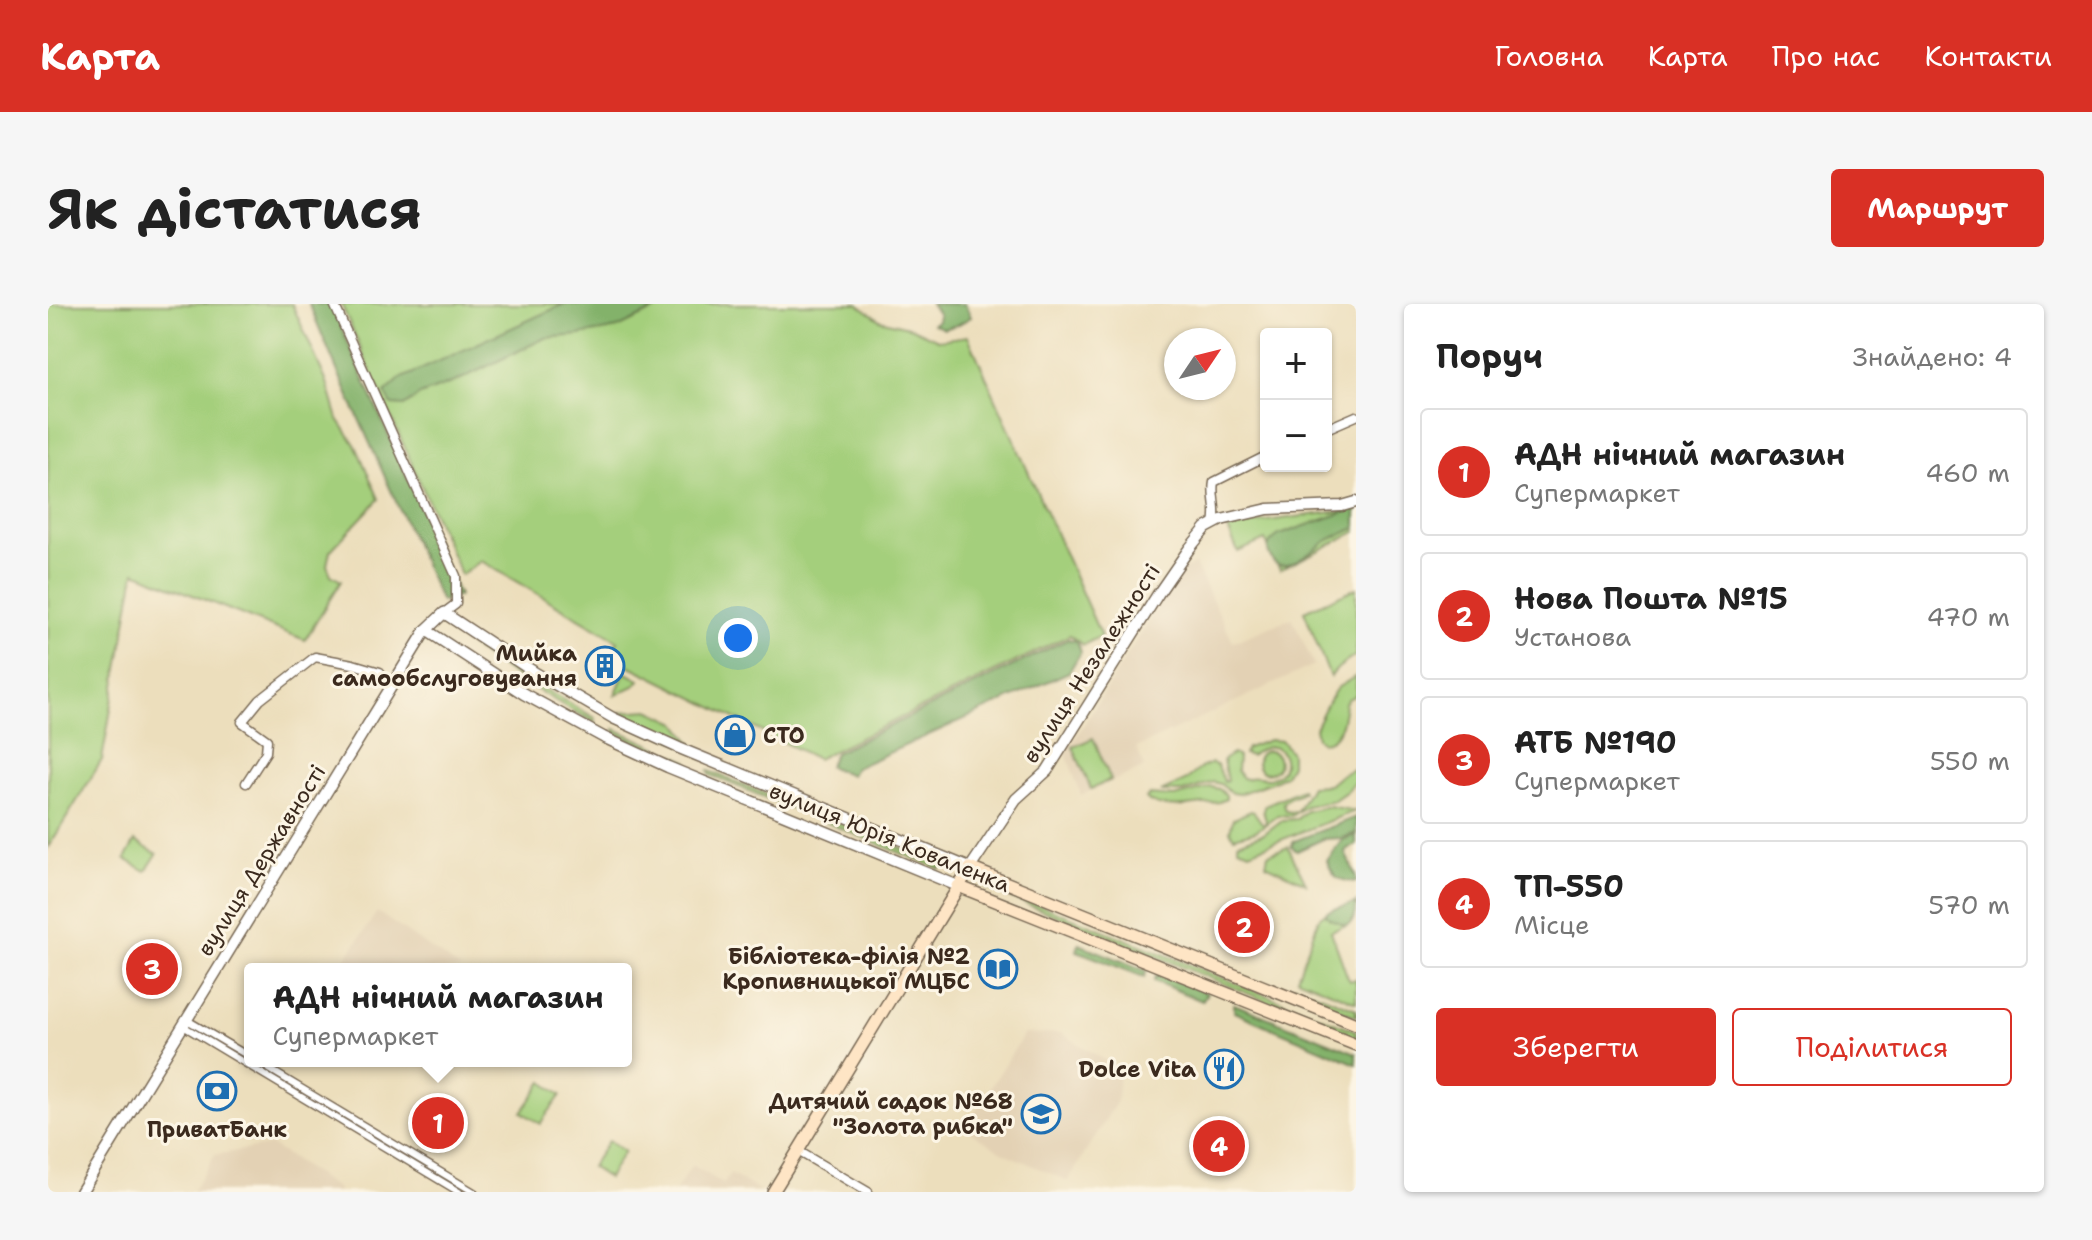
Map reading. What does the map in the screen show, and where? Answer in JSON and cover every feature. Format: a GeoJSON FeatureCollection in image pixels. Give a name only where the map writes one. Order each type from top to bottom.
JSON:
{"type":"FeatureCollection","features":[{"type":"Feature","properties":{"kind":"main road","name":"вулиця Незалежності"},"geometry":{"type":"LineString","coordinates":[[773,1192],[970,868]]}},
{"type":"Feature","properties":{"kind":"main road","name":"вулиця Юрія Коваленка"},"geometry":{"type":"LineString","coordinates":[[970,868],[1356,1024]]}},
{"type":"Feature","properties":{"kind":"main road","name":"вулиця Юрія Коваленка"},"geometry":{"type":"LineString","coordinates":[[958,886],[1356,1045]]}},
{"type":"Feature","properties":{"kind":"street"},"geometry":{"type":"LineString","coordinates":[[334,304],[456,576],[456,604],[444,613]]}},
{"type":"Feature","properties":{"kind":"street"},"geometry":{"type":"LineString","coordinates":[[1332,426],[1356,416]]}},
{"type":"Feature","properties":{"kind":"street"},"geometry":{"type":"LineString","coordinates":[[1260,459],[1214,482],[1214,523],[1268,509],[1342,506],[1356,502]]}},
{"type":"Feature","properties":{"kind":"street","name":"вулиця Незалежності"},"geometry":{"type":"LineString","coordinates":[[970,868],[1016,799],[1047,771],[1166,583],[1199,535],[1214,523]]}},
{"type":"Feature","properties":{"kind":"street","name":"вулиця Державності"},"geometry":{"type":"LineString","coordinates":[[81,1192],[426,630],[444,613]]}},
{"type":"Feature","properties":{"kind":"street","name":"вулиця Юрія Коваленка"},"geometry":{"type":"LineString","coordinates":[[444,613],[534,672],[613,718],[970,868]]}},
{"type":"Feature","properties":{"kind":"street","name":"вулиця Юрія Коваленка"},"geometry":{"type":"LineString","coordinates":[[426,630],[524,694],[603,737],[668,767],[958,886]]}},
{"type":"Feature","properties":{"kind":"street"},"geometry":{"type":"LineString","coordinates":[[246,783],[266,752],[267,740],[242,722],[260,700],[315,657],[380,672]]}},
{"type":"Feature","properties":{"kind":"street"},"geometry":{"type":"LineString","coordinates":[[185,1023],[244,1054]]}},
{"type":"Feature","properties":{"kind":"street"},"geometry":{"type":"LineString","coordinates":[[185,1023],[244,1059]]}},
{"type":"Feature","properties":{"kind":"street"},"geometry":{"type":"LineString","coordinates":[[256,1067],[459,1192]]}},
{"type":"Feature","properties":{"kind":"street"},"geometry":{"type":"LineString","coordinates":[[266,1067],[474,1192]]}},
{"type":"Feature","properties":{"kind":"street"},"geometry":{"type":"LineString","coordinates":[[798,1151],[868,1192]]}},
{"type":"Feature","properties":{"kind":"shaded area"},"geometry":{"type":"Polygon","coordinates":[[[1195,564],[1233,642],[1292,618],[1314,665],[1136,748],[1145,767],[1081,795],[1066,753],[1180,571],[1195,564]]]}},
{"type":"Feature","properties":{"kind":"shaded area"},"geometry":{"type":"Polygon","coordinates":[[[377,912],[452,963],[343,963],[377,912]]]}},
{"type":"Feature","properties":{"kind":"shaded area","name":"Дитячий садок №68 \"Золота рибка\""},"geometry":{"type":"Polygon","coordinates":[[[1061,1033],[1119,1069],[1117,1101],[1068,1181],[1004,1153],[965,1128],[1024,1034],[1061,1033]]]}},
{"type":"Feature","properties":{"kind":"shaded area"},"geometry":{"type":"Polygon","coordinates":[[[271,1145],[338,1189],[337,1192],[192,1192],[215,1155],[271,1145]]]}},
{"type":"Feature","properties":{"kind":"shaded area"},"geometry":{"type":"Polygon","coordinates":[[[692,1165],[724,1184],[730,1174],[761,1191],[675,1192],[692,1165]]]}},
{"type":"Feature","properties":{"kind":"green space"},"geometry":{"type":"Polygon","coordinates":[[[48,304],[292,304],[328,385],[338,419],[356,446],[379,499],[330,551],[327,565],[331,575],[341,581],[305,640],[135,572],[102,760],[48,848],[48,304]]]}},
{"type":"Feature","properties":{"kind":"green space"},"geometry":{"type":"Polygon","coordinates":[[[309,304],[331,304],[459,596],[441,602],[309,304]]]}},
{"type":"Feature","properties":{"kind":"green space"},"geometry":{"type":"Polygon","coordinates":[[[341,304],[858,304],[880,320],[912,328],[938,340],[968,336],[1101,636],[1083,645],[1070,635],[817,759],[610,656],[618,641],[481,561],[461,575],[341,304]]]}},
{"type":"Feature","properties":{"kind":"green space"},"geometry":{"type":"Polygon","coordinates":[[[564,304],[667,304],[618,328],[545,338],[457,381],[420,395],[404,406],[392,405],[385,393],[400,379],[564,304]]]}},
{"type":"Feature","properties":{"kind":"green space"},"geometry":{"type":"Polygon","coordinates":[[[931,304],[965,304],[971,317],[944,329],[933,324],[938,321],[939,315],[931,304]]]}},
{"type":"Feature","properties":{"kind":"green space"},"geometry":{"type":"Polygon","coordinates":[[[1356,508],[1356,528],[1327,541],[1293,563],[1279,565],[1271,558],[1269,545],[1279,535],[1356,508]]]}},
{"type":"Feature","properties":{"kind":"green space"},"geometry":{"type":"Polygon","coordinates":[[[1356,509],[1356,532],[1280,570],[1265,540],[1238,552],[1228,529],[1267,521],[1356,509]]]}},
{"type":"Feature","properties":{"kind":"green space"},"geometry":{"type":"Polygon","coordinates":[[[1356,588],[1356,655],[1330,677],[1304,611],[1356,588]]]}},
{"type":"Feature","properties":{"kind":"green space"},"geometry":{"type":"Polygon","coordinates":[[[464,637],[596,721],[511,673],[464,641],[464,637]]]}},
{"type":"Feature","properties":{"kind":"green space"},"geometry":{"type":"Polygon","coordinates":[[[1068,639],[1077,641],[1081,652],[1069,672],[855,768],[851,775],[828,766],[835,753],[1068,639]]]}},
{"type":"Feature","properties":{"kind":"green space"},"geometry":{"type":"Polygon","coordinates":[[[625,672],[640,680],[615,695],[625,672]]]}},
{"type":"Feature","properties":{"kind":"green space"},"geometry":{"type":"Polygon","coordinates":[[[1356,676],[1356,695],[1345,703],[1337,733],[1322,742],[1317,738],[1315,728],[1329,700],[1337,688],[1356,676]]]}},
{"type":"Feature","properties":{"kind":"green space"},"geometry":{"type":"Polygon","coordinates":[[[649,710],[677,723],[695,747],[624,717],[621,712],[649,710]]]}},
{"type":"Feature","properties":{"kind":"green space"},"geometry":{"type":"Polygon","coordinates":[[[615,729],[687,761],[689,765],[685,766],[615,733],[615,729]]]}},
{"type":"Feature","properties":{"kind":"green space"},"geometry":{"type":"Polygon","coordinates":[[[1093,738],[1111,780],[1091,789],[1073,747],[1093,738]]]}},
{"type":"Feature","properties":{"kind":"green space"},"geometry":{"type":"Polygon","coordinates":[[[1269,740],[1282,741],[1291,753],[1291,765],[1285,775],[1274,781],[1239,794],[1213,782],[1183,792],[1161,792],[1212,763],[1218,766],[1224,782],[1227,781],[1223,760],[1233,754],[1238,757],[1237,770],[1242,778],[1273,777],[1283,767],[1284,760],[1278,749],[1262,749],[1251,756],[1244,754],[1247,748],[1269,740]]]}},
{"type":"Feature","properties":{"kind":"green space"},"geometry":{"type":"Polygon","coordinates":[[[1264,751],[1272,751],[1279,762],[1272,773],[1264,773],[1257,766],[1257,758],[1264,751]]]}},
{"type":"Feature","properties":{"kind":"green space"},"geometry":{"type":"Polygon","coordinates":[[[1356,768],[1356,781],[1334,800],[1306,806],[1291,816],[1278,815],[1256,831],[1234,837],[1230,831],[1233,819],[1251,811],[1265,824],[1265,805],[1302,789],[1301,793],[1283,803],[1285,810],[1297,811],[1311,786],[1329,785],[1356,768]]]}},
{"type":"Feature","properties":{"kind":"green space"},"geometry":{"type":"Polygon","coordinates":[[[709,771],[942,867],[940,869],[710,775],[709,771]]]}},
{"type":"Feature","properties":{"kind":"green space"},"geometry":{"type":"Polygon","coordinates":[[[1211,787],[1219,789],[1226,799],[1169,806],[1152,803],[1146,798],[1149,795],[1175,797],[1211,787]]]}},
{"type":"Feature","properties":{"kind":"green space"},"geometry":{"type":"Polygon","coordinates":[[[1329,806],[1355,811],[1250,852],[1238,848],[1238,843],[1265,833],[1282,820],[1297,819],[1306,811],[1329,806]]]}},
{"type":"Feature","properties":{"kind":"green space"},"geometry":{"type":"Polygon","coordinates":[[[1356,817],[1356,833],[1342,838],[1323,839],[1297,851],[1291,847],[1294,841],[1356,817]]]}},
{"type":"Feature","properties":{"kind":"green space"},"geometry":{"type":"Polygon","coordinates":[[[1356,835],[1356,845],[1345,852],[1356,882],[1345,881],[1332,872],[1327,861],[1342,840],[1356,835]]]}},
{"type":"Feature","properties":{"kind":"green space"},"geometry":{"type":"Polygon","coordinates":[[[135,841],[157,854],[146,871],[125,859],[135,841]]]}},
{"type":"Feature","properties":{"kind":"green space"},"geometry":{"type":"Polygon","coordinates":[[[1288,847],[1306,883],[1266,864],[1268,854],[1288,847]]]}},
{"type":"Feature","properties":{"kind":"green space"},"geometry":{"type":"Polygon","coordinates":[[[987,884],[1356,1031],[1356,1037],[987,888],[987,884]]]}},
{"type":"Feature","properties":{"kind":"green space"},"geometry":{"type":"Polygon","coordinates":[[[1356,902],[1354,919],[1346,925],[1325,914],[1331,910],[1356,902]]]}},
{"type":"Feature","properties":{"kind":"green space"},"geometry":{"type":"Polygon","coordinates":[[[1328,911],[1325,914],[1330,919],[1346,925],[1331,931],[1349,981],[1356,979],[1356,1002],[1297,978],[1319,918],[1328,911]]]}},
{"type":"Feature","properties":{"kind":"green space"},"geometry":{"type":"Polygon","coordinates":[[[1079,944],[1147,971],[1144,977],[1077,951],[1079,944]]]}},
{"type":"Feature","properties":{"kind":"green space"},"geometry":{"type":"Polygon","coordinates":[[[1157,974],[1207,993],[1202,1001],[1154,981],[1157,974]]]}},
{"type":"Feature","properties":{"kind":"green space"},"geometry":{"type":"Polygon","coordinates":[[[1295,985],[1356,1009],[1356,1016],[1296,991],[1293,989],[1295,985]]]}},
{"type":"Feature","properties":{"kind":"green space"},"geometry":{"type":"Polygon","coordinates":[[[1234,1004],[1356,1053],[1356,1064],[1234,1012],[1234,1004]]]}},
{"type":"Feature","properties":{"kind":"green space"},"geometry":{"type":"Polygon","coordinates":[[[543,1082],[561,1095],[540,1124],[522,1112],[543,1082]]]}},
{"type":"Feature","properties":{"kind":"green space"},"geometry":{"type":"Polygon","coordinates":[[[608,1141],[624,1151],[608,1178],[591,1167],[608,1141]]]}},
{"type":"Feature","properties":{"kind":"place","name":"Мийка самообслуговування"},"geometry":{"type":"Point","coordinates":[605,666]}},
{"type":"Feature","properties":{"kind":"place","name":"СТО"},"geometry":{"type":"Point","coordinates":[735,735]}},
{"type":"Feature","properties":{"kind":"place","name":"Нова Пошта №15"},"geometry":{"type":"Point","coordinates":[1244,927]}},
{"type":"Feature","properties":{"kind":"place","name":"АТБ №190"},"geometry":{"type":"Point","coordinates":[152,969]}},
{"type":"Feature","properties":{"kind":"place","name":"Бібліотека-філія №2 Кропивницької МЦБС"},"geometry":{"type":"Point","coordinates":[998,969]}},
{"type":"Feature","properties":{"kind":"place","name":"Dolce Vita"},"geometry":{"type":"Point","coordinates":[1224,1069]}},
{"type":"Feature","properties":{"kind":"place","name":"ПриватБанк"},"geometry":{"type":"Point","coordinates":[217,1091]}},
{"type":"Feature","properties":{"kind":"place","name":"Дитячий садок №68 \"Золота рибка\""},"geometry":{"type":"Point","coordinates":[1041,1114]}},
{"type":"Feature","properties":{"kind":"place","name":"АДН нічний магазин"},"geometry":{"type":"Point","coordinates":[438,1123]}},
{"type":"Feature","properties":{"kind":"place","name":"ТП-550"},"geometry":{"type":"Point","coordinates":[1219,1146]}}]}
